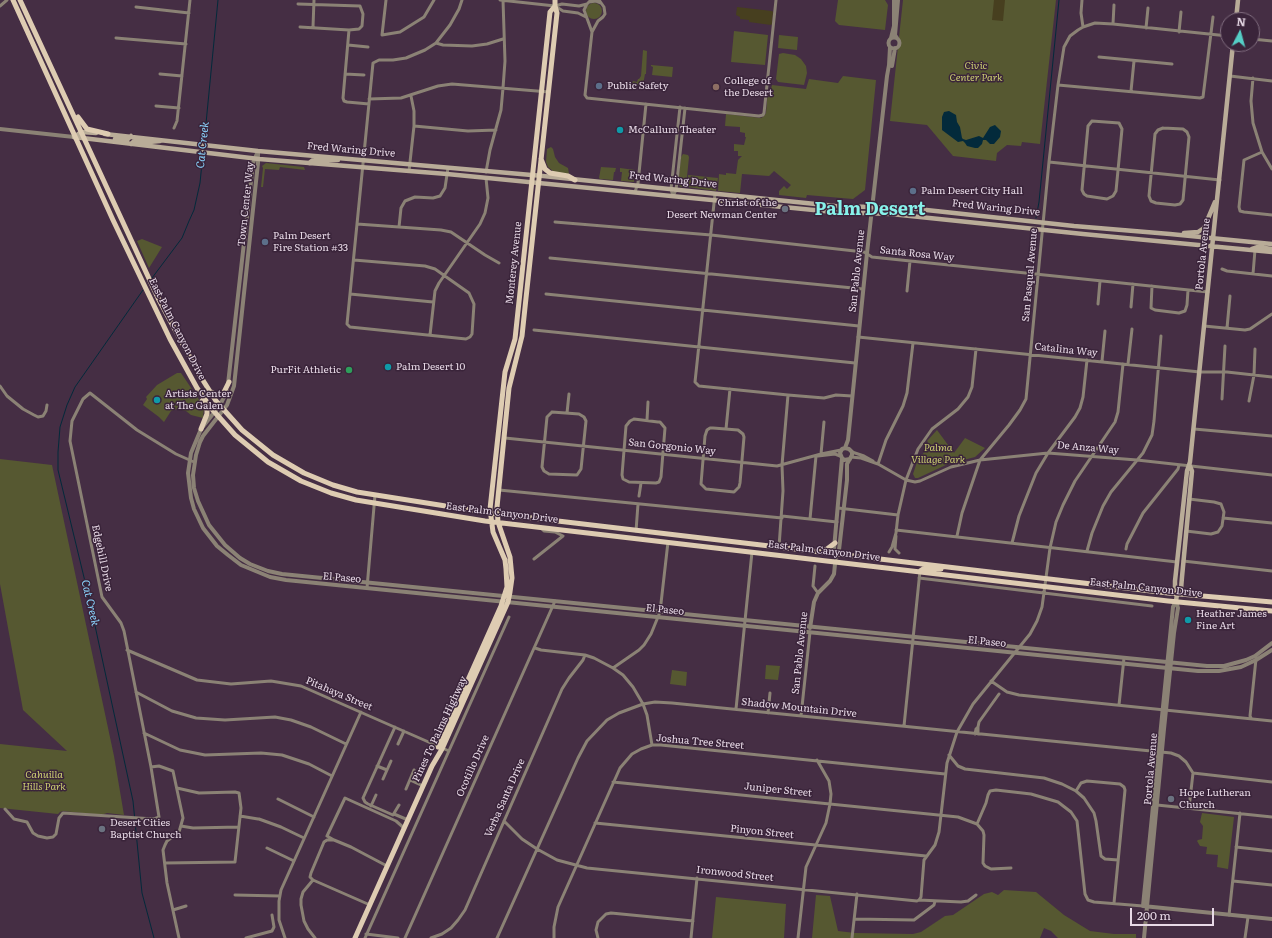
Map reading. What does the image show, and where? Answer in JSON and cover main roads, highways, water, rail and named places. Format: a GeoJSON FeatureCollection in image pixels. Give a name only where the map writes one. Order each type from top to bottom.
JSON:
{"type":"FeatureCollection","features":[{"type":"Feature","properties":{"kind":"main road","name":"East Palm Canyon Drive"},"geometry":{"type":"LineString","coordinates":[[13,0],[74,137],[170,339],[193,382],[214,412],[235,435],[284,472],[301,481],[330,493],[356,500],[491,522],[1272,611]]}},
{"type":"Feature","properties":{"kind":"main road","name":"East Palm Canyon Drive"},"geometry":{"type":"LineString","coordinates":[[20,0],[168,319],[209,391],[242,430],[257,443],[304,473],[333,485],[357,492],[497,514],[1177,594],[1272,602]]}},
{"type":"Feature","properties":{"kind":"main road","name":"Monterey Avenue"},"geometry":{"type":"LineString","coordinates":[[498,522],[497,514],[499,490],[509,394],[523,326],[549,92],[557,13],[555,0]]}},
{"type":"Feature","properties":{"kind":"main road"},"geometry":{"type":"LineString","coordinates":[[1237,12],[1238,0]]}},
{"type":"Feature","properties":{"kind":"main road","name":"Monterey Avenue"},"geometry":{"type":"LineString","coordinates":[[491,522],[490,513],[505,372],[515,340],[550,12],[555,6]]}},
{"type":"Feature","properties":{"kind":"main road","name":"Portola Avenue"},"geometry":{"type":"LineString","coordinates":[[1176,601],[1177,594],[1175,587],[1177,562],[1187,471],[1190,466],[1232,52]]}},
{"type":"Feature","properties":{"kind":"main road"},"geometry":{"type":"LineString","coordinates":[[71,110],[87,129],[108,134]]}},
{"type":"Feature","properties":{"kind":"main road"},"geometry":{"type":"LineString","coordinates":[[74,137],[81,132]]}},
{"type":"Feature","properties":{"kind":"main road","name":"Fred Waring Drive"},"geometry":{"type":"LineString","coordinates":[[81,132],[163,139],[258,151],[539,176],[835,206],[904,208],[1272,244]]}},
{"type":"Feature","properties":{"kind":"main road"},"geometry":{"type":"LineString","coordinates":[[107,141],[114,139],[127,140],[131,136]]}},
{"type":"Feature","properties":{"kind":"main road","name":"Fred Waring Drive"},"geometry":{"type":"LineString","coordinates":[[74,137],[256,159],[447,174],[834,212],[892,214],[1272,252]]}},
{"type":"Feature","properties":{"kind":"main road"},"geometry":{"type":"LineString","coordinates":[[131,144],[134,141],[154,142],[163,139]]}},
{"type":"Feature","properties":{"kind":"main road"},"geometry":{"type":"LineString","coordinates":[[309,163],[313,160],[334,161],[344,158]]}},
{"type":"Feature","properties":{"kind":"main road"},"geometry":{"type":"LineString","coordinates":[[541,158],[545,168],[550,173],[568,176],[575,180]]}},
{"type":"Feature","properties":{"kind":"main road"},"geometry":{"type":"LineString","coordinates":[[462,176],[472,174],[482,175],[486,172]]}},
{"type":"Feature","properties":{"kind":"main road"},"geometry":{"type":"LineString","coordinates":[[486,178],[490,175],[508,174]]}},
{"type":"Feature","properties":{"kind":"main road"},"geometry":{"type":"LineString","coordinates":[[1170,234],[1202,231],[1207,225],[1218,195]]}},
{"type":"Feature","properties":{"kind":"main road"},"geometry":{"type":"LineString","coordinates":[[1253,250],[1256,247],[1272,248]]}},
{"type":"Feature","properties":{"kind":"main road"},"geometry":{"type":"LineString","coordinates":[[154,305],[163,316],[168,319]]}},
{"type":"Feature","properties":{"kind":"main road"},"geometry":{"type":"LineString","coordinates":[[518,310],[520,312],[520,322],[523,326]]}},
{"type":"Feature","properties":{"kind":"main road"},"geometry":{"type":"LineString","coordinates":[[509,394],[508,379],[513,359],[511,352]]}},
{"type":"Feature","properties":{"kind":"main road"},"geometry":{"type":"LineString","coordinates":[[193,382],[198,395],[207,410],[201,429]]}},
{"type":"Feature","properties":{"kind":"main road"},"geometry":{"type":"LineString","coordinates":[[209,391],[217,395],[223,394],[229,382]]}},
{"type":"Feature","properties":{"kind":"main road","name":"Portola Avenue"},"geometry":{"type":"LineString","coordinates":[[1177,594],[1181,589],[1192,471],[1190,466]]}},
{"type":"Feature","properties":{"kind":"main road","name":"Pines To Palms Highway"},"geometry":{"type":"LineString","coordinates":[[491,522],[493,532],[506,564],[506,599]]}},
{"type":"Feature","properties":{"kind":"main road","name":"Pines To Palms Highway"},"geometry":{"type":"LineString","coordinates":[[355,938],[506,599],[512,578],[510,557],[498,522]]}},
{"type":"Feature","properties":{"kind":"main road"},"geometry":{"type":"LineString","coordinates":[[609,535],[632,534],[636,531]]}},
{"type":"Feature","properties":{"kind":"main road"},"geometry":{"type":"LineString","coordinates":[[668,542],[670,538],[692,540],[703,539]]}},
{"type":"Feature","properties":{"kind":"main road"},"geometry":{"type":"LineString","coordinates":[[1180,540],[1181,559],[1183,561]]}},
{"type":"Feature","properties":{"kind":"main road"},"geometry":{"type":"LineString","coordinates":[[819,552],[827,549],[835,542]]}},
{"type":"Feature","properties":{"kind":"main road"},"geometry":{"type":"LineString","coordinates":[[1177,562],[1182,577]]}},
{"type":"Feature","properties":{"kind":"main road"},"geometry":{"type":"LineString","coordinates":[[920,571],[926,568],[949,570],[954,568]]}},
{"type":"Feature","properties":{"kind":"water"},"geometry":{"type":"Polygon","coordinates":[[[949,111],[956,115],[963,139],[966,140],[979,136],[983,138],[990,127],[995,125],[1001,131],[1000,137],[994,144],[990,144],[986,140],[983,140],[982,144],[978,148],[967,146],[963,141],[958,142],[942,130],[942,117],[944,112],[949,111]]]}},
{"type":"Feature","properties":{"kind":"waterway","name":"Cat Creek"},"geometry":{"type":"LineString","coordinates":[[204,144],[218,0]]}},
{"type":"Feature","properties":{"kind":"waterway"},"geometry":{"type":"LineString","coordinates":[[1036,218],[1039,202],[1059,0]]}},
{"type":"Feature","properties":{"kind":"waterway","name":"Cat Creek"},"geometry":{"type":"LineString","coordinates":[[152,278],[182,238],[194,210],[200,183],[203,153]]}},
{"type":"Feature","properties":{"kind":"waterway","name":"Cat Creek"},"geometry":{"type":"LineString","coordinates":[[143,290],[75,387],[60,427],[58,470],[89,598],[133,801],[142,893],[154,938]]}},
{"type":"Feature","properties":{"kind":"place","name":"Public Safety"},"geometry":{"type":"Point","coordinates":[599,86]}},
{"type":"Feature","properties":{"kind":"place","name":"College of the Desert"},"geometry":{"type":"Point","coordinates":[716,87]}},
{"type":"Feature","properties":{"kind":"place","name":"McCallum Theater"},"geometry":{"type":"Point","coordinates":[620,130]}},
{"type":"Feature","properties":{"kind":"place","name":"Palm Desert City Hall"},"geometry":{"type":"Point","coordinates":[913,191]}},
{"type":"Feature","properties":{"kind":"place","name":"Christ of the Desert Newman Center"},"geometry":{"type":"Point","coordinates":[785,209]}},
{"type":"Feature","properties":{"kind":"place","name":"Palm Desert Fire Station #33"},"geometry":{"type":"Point","coordinates":[265,242]}},
{"type":"Feature","properties":{"kind":"place","name":"Palm Desert 10"},"geometry":{"type":"Point","coordinates":[388,367]}},
{"type":"Feature","properties":{"kind":"place","name":"PurFit Athletic"},"geometry":{"type":"Point","coordinates":[349,370]}},
{"type":"Feature","properties":{"kind":"place","name":"Artists Center at The Galen"},"geometry":{"type":"Point","coordinates":[157,400]}},
{"type":"Feature","properties":{"kind":"place","name":"Heather James Fine Art"},"geometry":{"type":"Point","coordinates":[1188,620]}},
{"type":"Feature","properties":{"kind":"place","name":"Hope Lutheran Church"},"geometry":{"type":"Point","coordinates":[1171,799]}},
{"type":"Feature","properties":{"kind":"place","name":"Desert Cities Baptist Church"},"geometry":{"type":"Point","coordinates":[102,829]}},
{"type":"Feature","properties":{"kind":"district","name":"Palm Desert"},"geometry":{"type":"Point","coordinates":[870,210]}},
{"type":"Feature","properties":{"kind":"park label","name":"Civic Center Park"},"geometry":{"type":"Point","coordinates":[976,72]}},
{"type":"Feature","properties":{"kind":"park label","name":"Palma Village Park"},"geometry":{"type":"Point","coordinates":[938,454]}},
{"type":"Feature","properties":{"kind":"park label","name":"Cahuilla Hills Park"},"geometry":{"type":"Point","coordinates":[44,780]}}]}
